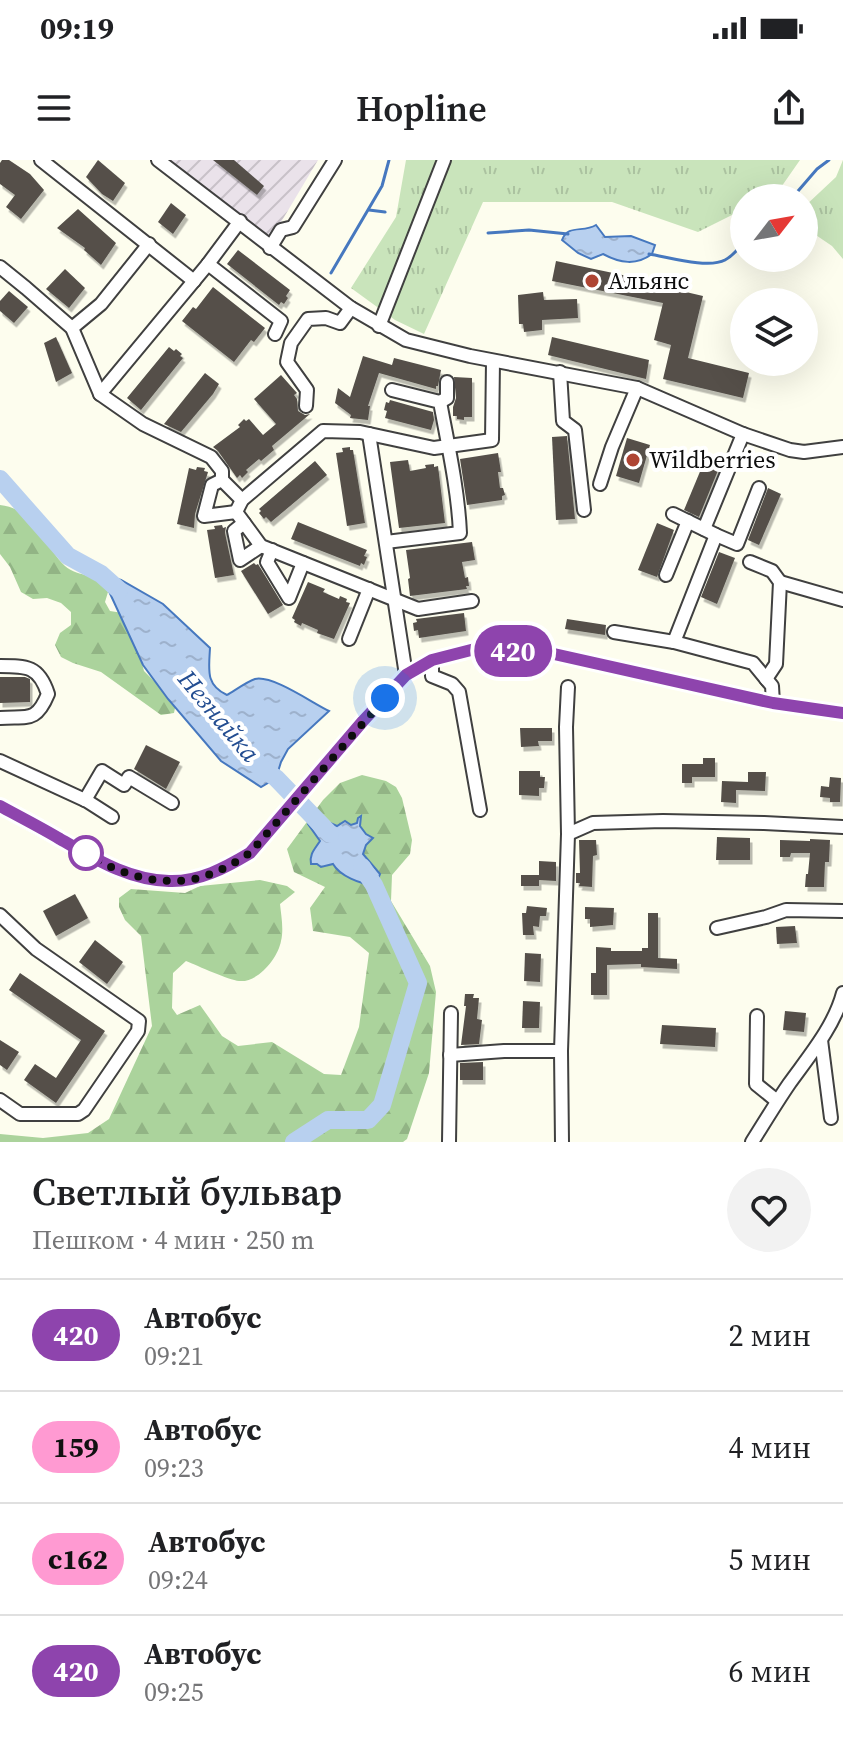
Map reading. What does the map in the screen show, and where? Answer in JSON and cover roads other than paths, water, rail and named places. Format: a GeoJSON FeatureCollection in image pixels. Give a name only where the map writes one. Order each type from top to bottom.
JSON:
{"type":"FeatureCollection","features":[{"type":"Feature","properties":{"kind":"street"},"geometry":{"type":"LineString","coordinates":[[41,160],[194,281]]}},
{"type":"Feature","properties":{"kind":"street"},"geometry":{"type":"LineString","coordinates":[[158,160],[351,308],[406,340],[493,361],[637,388],[743,434],[790,450],[804,452],[843,447]]}},
{"type":"Feature","properties":{"kind":"street"},"geometry":{"type":"LineString","coordinates":[[270,248],[281,230],[293,227],[335,160]]}},
{"type":"Feature","properties":{"kind":"street"},"geometry":{"type":"LineString","coordinates":[[379,326],[444,160]]}},
{"type":"Feature","properties":{"kind":"street"},"geometry":{"type":"LineString","coordinates":[[100,394],[240,221]]}},
{"type":"Feature","properties":{"kind":"street"},"geometry":{"type":"LineString","coordinates":[[72,328],[101,304],[149,244]]}},
{"type":"Feature","properties":{"kind":"street"},"geometry":{"type":"LineString","coordinates":[[208,264],[281,321],[275,334]]}},
{"type":"Feature","properties":{"kind":"street"},"geometry":{"type":"LineString","coordinates":[[0,267],[72,328],[100,394],[143,424],[211,457],[222,471],[222,480],[241,512],[267,548],[418,609],[472,601]]}},
{"type":"Feature","properties":{"kind":"street"},"geometry":{"type":"LineString","coordinates":[[306,406],[307,390],[287,362],[291,343],[308,319],[326,318],[340,323],[351,308]]}},
{"type":"Feature","properties":{"kind":"street"},"geometry":{"type":"LineString","coordinates":[[267,548],[240,560],[234,531],[241,512],[323,431],[369,434],[434,448],[492,440],[493,361]]}},
{"type":"Feature","properties":{"kind":"street"},"geometry":{"type":"LineString","coordinates":[[560,372],[563,421],[575,430],[584,510]]}},
{"type":"Feature","properties":{"kind":"street"},"geometry":{"type":"LineString","coordinates":[[392,390],[440,402],[447,398],[447,382]]}},
{"type":"Feature","properties":{"kind":"street"},"geometry":{"type":"LineString","coordinates":[[600,484],[637,388]]}},
{"type":"Feature","properties":{"kind":"street"},"geometry":{"type":"LineString","coordinates":[[386,542],[460,533],[440,402]]}},
{"type":"Feature","properties":{"kind":"street"},"geometry":{"type":"LineString","coordinates":[[369,434],[406,675]]}},
{"type":"Feature","properties":{"kind":"street"},"geometry":{"type":"LineString","coordinates":[[674,642],[743,434]]}},
{"type":"Feature","properties":{"kind":"street"},"geometry":{"type":"LineString","coordinates":[[222,480],[212,485],[204,516],[241,512]]}},
{"type":"Feature","properties":{"kind":"street"},"geometry":{"type":"LineString","coordinates":[[673,514],[737,544],[759,488]]}},
{"type":"Feature","properties":{"kind":"street"},"geometry":{"type":"LineString","coordinates":[[666,575],[688,521]]}},
{"type":"Feature","properties":{"kind":"street"},"geometry":{"type":"LineString","coordinates":[[267,548],[267,562],[289,598],[303,563]]}},
{"type":"Feature","properties":{"kind":"street"},"geometry":{"type":"LineString","coordinates":[[750,562],[772,571],[780,582],[843,600]]}},
{"type":"Feature","properties":{"kind":"street"},"geometry":{"type":"LineString","coordinates":[[766,679],[776,664],[780,582]]}},
{"type":"Feature","properties":{"kind":"street"},"geometry":{"type":"LineString","coordinates":[[349,639],[369,589]]}},
{"type":"Feature","properties":{"kind":"street"},"geometry":{"type":"LineString","coordinates":[[614,632],[674,642],[753,663],[772,686],[773,703]]}},
{"type":"Feature","properties":{"kind":"street"},"geometry":{"type":"LineString","coordinates":[[0,806],[110,867],[133,875],[169,881],[203,877],[250,853],[406,675],[432,660],[475,649],[545,652],[773,703],[843,713]]}},
{"type":"Feature","properties":{"kind":"street"},"geometry":{"type":"LineString","coordinates":[[432,660],[432,676],[452,684],[459,692],[480,810]]}},
{"type":"Feature","properties":{"kind":"street"},"geometry":{"type":"LineString","coordinates":[[0,666],[33,669],[43,680],[48,694],[41,709],[33,716],[0,718]]}},
{"type":"Feature","properties":{"kind":"street"},"geometry":{"type":"LineString","coordinates":[[562,1142],[568,687]]}},
{"type":"Feature","properties":{"kind":"street"},"geometry":{"type":"LineString","coordinates":[[0,761],[85,800],[112,817]]}},
{"type":"Feature","properties":{"kind":"street"},"geometry":{"type":"LineString","coordinates":[[85,800],[102,771],[124,785],[129,777],[172,803]]}},
{"type":"Feature","properties":{"kind":"street"},"geometry":{"type":"LineString","coordinates":[[568,834],[593,823],[663,821],[843,827]]}},
{"type":"Feature","properties":{"kind":"street"},"geometry":{"type":"LineString","coordinates":[[717,928],[786,910],[843,911]]}},
{"type":"Feature","properties":{"kind":"street"},"geometry":{"type":"LineString","coordinates":[[0,915],[36,949],[139,1021],[138,1031],[84,1110],[78,1114],[20,1114],[0,1100]]}},
{"type":"Feature","properties":{"kind":"street"},"geometry":{"type":"LineString","coordinates":[[752,1142],[821,1040],[843,993]]}},
{"type":"Feature","properties":{"kind":"street"},"geometry":{"type":"LineString","coordinates":[[449,1142],[451,1013]]}},
{"type":"Feature","properties":{"kind":"street"},"geometry":{"type":"LineString","coordinates":[[757,1016],[756,1084],[777,1101]]}},
{"type":"Feature","properties":{"kind":"street"},"geometry":{"type":"LineString","coordinates":[[821,1040],[831,1118]]}},
{"type":"Feature","properties":{"kind":"street"},"geometry":{"type":"LineString","coordinates":[[450,1055],[561,1051]]}},
{"type":"Feature","properties":{"kind":"water"},"geometry":{"type":"Polygon","coordinates":[[[596,225],[605,237],[631,236],[655,245],[652,254],[634,262],[603,254],[591,259],[562,240],[572,230],[596,225]]]}},
{"type":"Feature","properties":{"kind":"water"},"geometry":{"type":"Polygon","coordinates":[[[101,574],[121,580],[163,604],[210,648],[210,676],[220,691],[227,695],[252,680],[263,679],[282,685],[329,711],[288,749],[276,778],[261,787],[221,761],[143,665],[101,574]]]}},
{"type":"Feature","properties":{"kind":"water"},"geometry":{"type":"Polygon","coordinates":[[[314,816],[337,826],[345,821],[351,825],[357,823],[361,816],[360,826],[373,838],[363,854],[380,874],[374,885],[351,879],[333,864],[321,867],[311,864],[312,854],[320,841],[308,824],[314,816]]]}},
{"type":"Feature","properties":{"kind":"waterway"},"geometry":{"type":"LineString","coordinates":[[331,273],[382,186],[389,160]]}},
{"type":"Feature","properties":{"kind":"waterway"},"geometry":{"type":"LineString","coordinates":[[804,184],[829,160]]}},
{"type":"Feature","properties":{"kind":"waterway"},"geometry":{"type":"LineString","coordinates":[[369,210],[385,212]]}},
{"type":"Feature","properties":{"kind":"waterway"},"geometry":{"type":"LineString","coordinates":[[488,233],[529,230],[568,234]]}},
{"type":"Feature","properties":{"kind":"waterway"},"geometry":{"type":"LineString","coordinates":[[649,254],[698,263],[718,262],[730,256]]}},
{"type":"Feature","properties":{"kind":"waterway","name":"Незнайка"},"geometry":{"type":"LineString","coordinates":[[0,479],[68,556],[101,574],[119,590]]}},
{"type":"Feature","properties":{"kind":"waterway","name":"Незнайка"},"geometry":{"type":"LineString","coordinates":[[256,764],[276,778],[330,834]]}},
{"type":"Feature","properties":{"kind":"waterway","name":"Незнайка"},"geometry":{"type":"LineString","coordinates":[[294,1142],[328,1120],[368,1120],[382,1105],[418,983],[374,885],[362,867]]}},
{"type":"Feature","properties":{"kind":"place","name":"Альянс"},"geometry":{"type":"Point","coordinates":[592,281]}},
{"type":"Feature","properties":{"kind":"place","name":"Wildberries"},"geometry":{"type":"Point","coordinates":[633,460]}}]}
